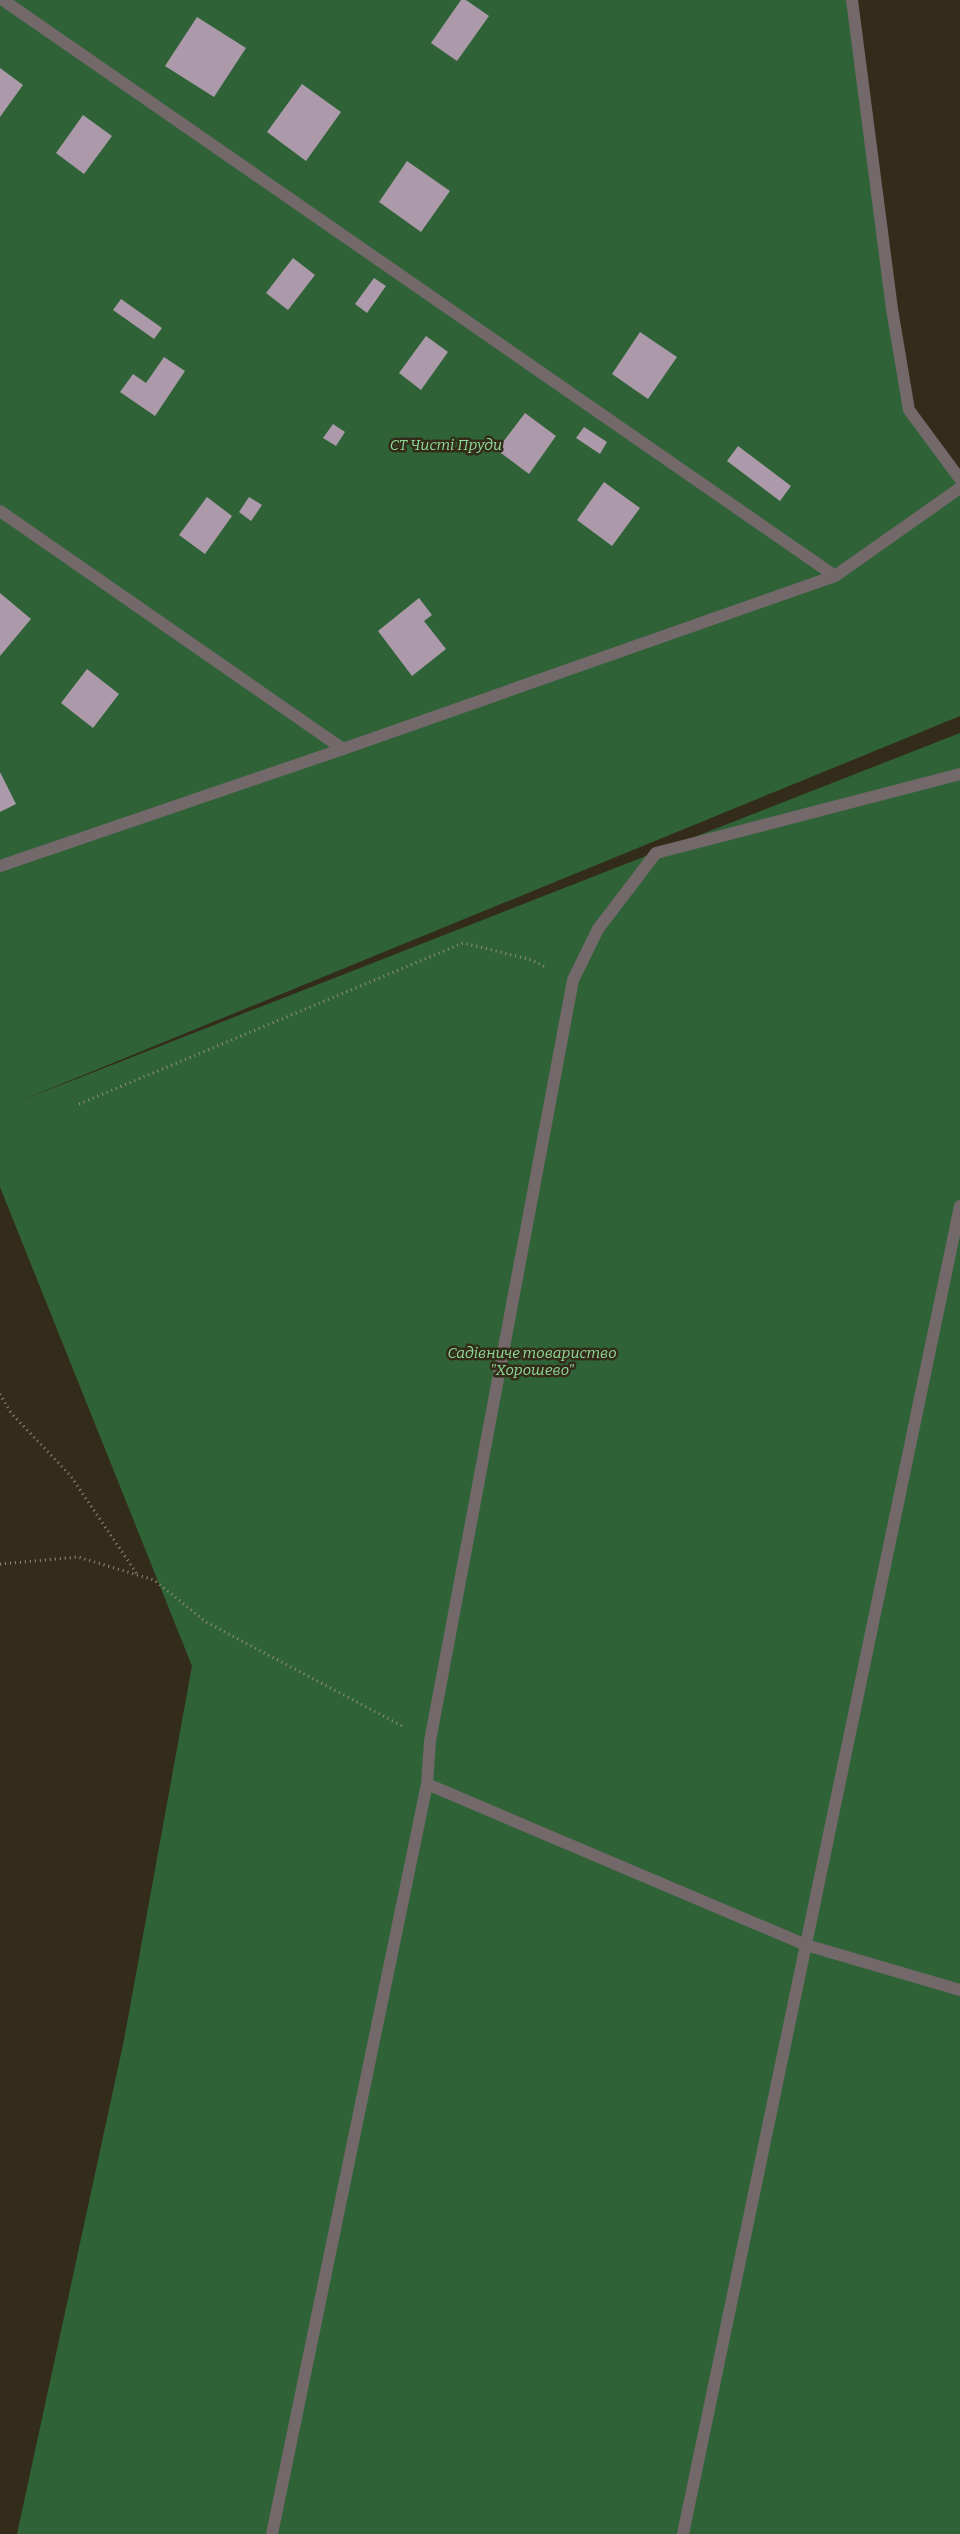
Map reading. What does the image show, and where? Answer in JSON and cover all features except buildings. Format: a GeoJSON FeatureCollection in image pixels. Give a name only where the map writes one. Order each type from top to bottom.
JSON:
{"type":"FeatureCollection","features":[{"type":"Feature","properties":{"kind":"street"},"geometry":{"type":"LineString","coordinates":[[3,0],[835,576]]}},
{"type":"Feature","properties":{"kind":"street"},"geometry":{"type":"LineString","coordinates":[[852,0],[892,310],[908,410],[960,479]]}},
{"type":"Feature","properties":{"kind":"street"},"geometry":{"type":"LineString","coordinates":[[0,866],[343,749],[835,576],[960,488]]}},
{"type":"Feature","properties":{"kind":"street"},"geometry":{"type":"LineString","coordinates":[[0,511],[343,749]]}},
{"type":"Feature","properties":{"kind":"street"},"geometry":{"type":"LineString","coordinates":[[272,2534],[427,1784],[430,1741],[573,980],[598,929],[656,853],[960,774]]}},
{"type":"Feature","properties":{"kind":"street"},"geometry":{"type":"LineString","coordinates":[[683,2534],[960,1206]]}},
{"type":"Feature","properties":{"kind":"street"},"geometry":{"type":"LineString","coordinates":[[427,1784],[806,1945],[960,1990]]}},
{"type":"Feature","properties":{"kind":"path"},"geometry":{"type":"LineString","coordinates":[[79,1104],[462,944],[532,960],[573,980]]}},
{"type":"Feature","properties":{"kind":"path"},"geometry":{"type":"LineString","coordinates":[[0,1394],[11,1413],[70,1475],[138,1575]]}},
{"type":"Feature","properties":{"kind":"path"},"geometry":{"type":"LineString","coordinates":[[0,1564],[78,1557],[154,1580],[206,1622],[430,1741]]}},
{"type":"Feature","properties":{"kind":"green space","name":"Садівниче товариство \"Хорошево\""},"geometry":{"type":"Polygon","coordinates":[[[0,0],[855,0],[909,410],[960,479],[960,716],[20,1101],[960,733],[960,2534],[17,2534],[124,2040],[192,1666],[0,1187],[0,0]]]}},
{"type":"Feature","properties":{"kind":"park label","name":"СТ Чисті Пруди"},"geometry":{"type":"Point","coordinates":[446,445]}}]}
